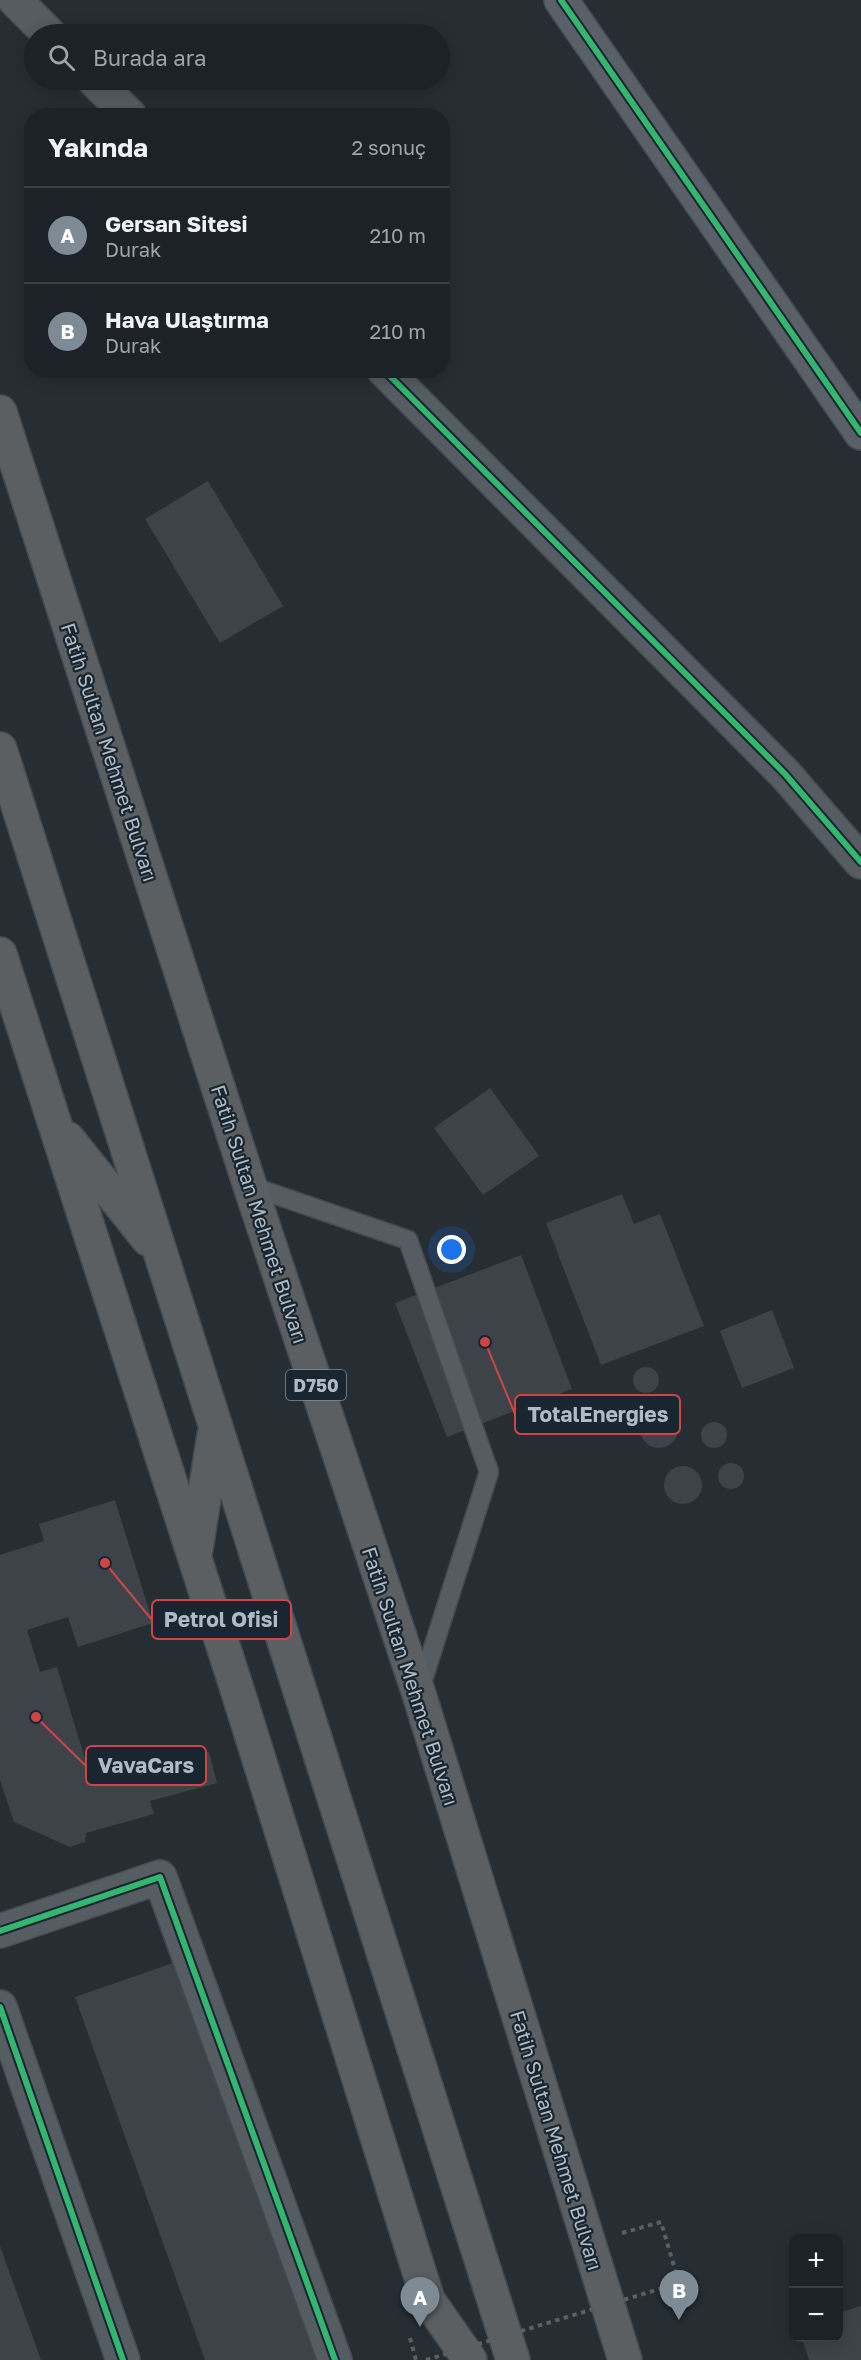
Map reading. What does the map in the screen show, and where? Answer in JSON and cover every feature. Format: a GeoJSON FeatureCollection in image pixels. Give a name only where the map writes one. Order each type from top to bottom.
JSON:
{"type":"FeatureCollection","features":[{"type":"Feature","properties":{"kind":"highway","name":"Fatih Sultan Mehmet Bulvarı"},"geometry":{"type":"LineString","coordinates":[[0,412],[250,1186],[419,1694],[625,2360]]}},
{"type":"Feature","properties":{"kind":"highway"},"geometry":{"type":"LineString","coordinates":[[0,749],[513,2360]]}},
{"type":"Feature","properties":{"kind":"highway"},"geometry":{"type":"LineString","coordinates":[[0,954],[195,1557],[428,2300],[470,2360]]}},
{"type":"Feature","properties":{"kind":"highway"},"geometry":{"type":"LineString","coordinates":[[55,1124],[160,1254]]}},
{"type":"Feature","properties":{"kind":"highway"},"geometry":{"type":"LineString","coordinates":[[195,1557],[215,1427]]}},
{"type":"Feature","properties":{"kind":"street"},"geometry":{"type":"LineString","coordinates":[[15,0],[39,24]]}},
{"type":"Feature","properties":{"kind":"street"},"geometry":{"type":"LineString","coordinates":[[561,0],[861,433]]}},
{"type":"Feature","properties":{"kind":"street"},"geometry":{"type":"LineString","coordinates":[[104,90],[122,108]]}},
{"type":"Feature","properties":{"kind":"street"},"geometry":{"type":"LineString","coordinates":[[392,378],[785,774],[861,862]]}},
{"type":"Feature","properties":{"kind":"street"},"geometry":{"type":"LineString","coordinates":[[0,1931],[160,1877],[335,2360]]}},
{"type":"Feature","properties":{"kind":"street"},"geometry":{"type":"LineString","coordinates":[[0,2007],[123,2360]]}},
{"type":"Feature","properties":{"kind":"lane"},"geometry":{"type":"LineString","coordinates":[[250,1186],[408,1240],[489,1472],[419,1694]]}},
{"type":"Feature","properties":{"kind":"path"},"geometry":{"type":"LineString","coordinates":[[426,2360],[679,2283],[661,2222],[588,2242]]}},
{"type":"Feature","properties":{"kind":"building"},"geometry":{"type":"Polygon","coordinates":[[[208,481],[283,606],[220,643],[145,519],[208,481]]]}},
{"type":"Feature","properties":{"kind":"building"},"geometry":{"type":"Polygon","coordinates":[[[490,1088],[539,1156],[483,1195],[434,1128],[490,1088]]]}},
{"type":"Feature","properties":{"kind":"building"},"geometry":{"type":"Polygon","coordinates":[[[622,1194],[634,1224],[660,1214],[704,1326],[601,1365],[546,1223],[622,1194]]]}},
{"type":"Feature","properties":{"kind":"building"},"geometry":{"type":"Polygon","coordinates":[[[521,1255],[572,1389],[447,1437],[395,1303],[521,1255]]]}},
{"type":"Feature","properties":{"kind":"building"},"geometry":{"type":"Polygon","coordinates":[[[772,1310],[794,1368],[742,1388],[720,1331],[772,1310]]]}},
{"type":"Feature","properties":{"kind":"building"},"geometry":{"type":"Polygon","coordinates":[[[646,1367],[655,1371],[659,1380],[655,1389],[646,1393],[637,1389],[633,1380],[637,1371],[646,1367]]]}},
{"type":"Feature","properties":{"kind":"building"},"geometry":{"type":"Polygon","coordinates":[[[659,1410],[672,1416],[678,1429],[672,1442],[659,1448],[646,1442],[640,1429],[646,1416],[659,1410]]]}},
{"type":"Feature","properties":{"kind":"building"},"geometry":{"type":"Polygon","coordinates":[[[714,1422],[723,1426],[727,1435],[723,1444],[714,1448],[705,1444],[701,1435],[705,1426],[714,1422]]]}},
{"type":"Feature","properties":{"kind":"building"},"geometry":{"type":"Polygon","coordinates":[[[731,1463],[740,1467],[744,1476],[740,1485],[731,1489],[722,1485],[718,1476],[722,1467],[731,1463]]]}},
{"type":"Feature","properties":{"kind":"building"},"geometry":{"type":"Polygon","coordinates":[[[683,1466],[696,1472],[702,1485],[696,1498],[683,1504],[670,1498],[664,1485],[670,1472],[683,1466]]]}},
{"type":"Feature","properties":{"kind":"building"},"geometry":{"type":"Polygon","coordinates":[[[115,1500],[153,1623],[78,1647],[68,1617],[27,1630],[40,1672],[57,1667],[90,1775],[139,1762],[142,1771],[209,1752],[217,1783],[150,1801],[154,1814],[86,1833],[85,1842],[70,1847],[14,1822],[0,1780],[0,1555],[44,1541],[39,1524],[115,1500]]]}},
{"type":"Feature","properties":{"kind":"building"},"geometry":{"type":"Polygon","coordinates":[[[176,1962],[319,2360],[205,2360],[75,1997],[176,1962]]]}},
{"type":"Feature","properties":{"kind":"building"},"geometry":{"type":"Polygon","coordinates":[[[0,2246],[41,2360],[0,2360],[0,2246]]]}},
{"type":"Feature","properties":{"kind":"building"},"geometry":{"type":"Polygon","coordinates":[[[861,2306],[861,2360],[809,2360],[803,2342],[843,2342],[843,2311],[861,2306]]]}},
{"type":"Feature","properties":{"kind":"cycle path"},"geometry":{"type":"LineString","coordinates":[[561,0],[861,433]]}},
{"type":"Feature","properties":{"kind":"cycle path"},"geometry":{"type":"LineString","coordinates":[[392,378],[785,774],[861,862]]}},
{"type":"Feature","properties":{"kind":"cycle path"},"geometry":{"type":"LineString","coordinates":[[0,1931],[160,1877],[335,2360]]}},
{"type":"Feature","properties":{"kind":"cycle path"},"geometry":{"type":"LineString","coordinates":[[0,2007],[123,2360]]}},
{"type":"Feature","properties":{"kind":"place","name":"TotalEnergies"},"geometry":{"type":"Point","coordinates":[485,1342]}},
{"type":"Feature","properties":{"kind":"place","name":"Petrol Ofisi"},"geometry":{"type":"Point","coordinates":[105,1563]}},
{"type":"Feature","properties":{"kind":"place","name":"VavaCars"},"geometry":{"type":"Point","coordinates":[36,1717]}},
{"type":"Feature","properties":{"kind":"place","name":"Hava Ulaştırma"},"geometry":{"type":"Point","coordinates":[679,2320]}},
{"type":"Feature","properties":{"kind":"place","name":"Gersan Sitesi"},"geometry":{"type":"Point","coordinates":[420,2327]}}]}
